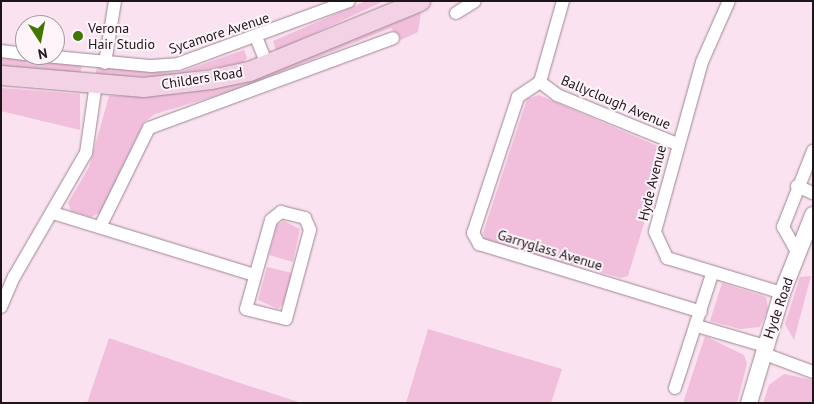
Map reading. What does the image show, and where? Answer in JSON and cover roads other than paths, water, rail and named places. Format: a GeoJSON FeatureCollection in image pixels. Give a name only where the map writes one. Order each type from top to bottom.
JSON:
{"type":"FeatureCollection","features":[{"type":"Feature","properties":{"kind":"main road","name":"Childers Road"},"geometry":{"type":"LineString","coordinates":[[1,76],[144,87],[211,79],[267,64],[420,1]]}},
{"type":"Feature","properties":{"kind":"street"},"geometry":{"type":"LineString","coordinates":[[105,63],[115,1]]}},
{"type":"Feature","properties":{"kind":"street","name":"Sycamore Avenue"},"geometry":{"type":"LineString","coordinates":[[65,58],[105,63],[172,65],[256,37],[349,1]]}},
{"type":"Feature","properties":{"kind":"street"},"geometry":{"type":"LineString","coordinates":[[456,13],[474,1]]}},
{"type":"Feature","properties":{"kind":"street","name":"Ballyclough Avenue"},"geometry":{"type":"LineString","coordinates":[[563,1],[540,82],[557,95],[677,144]]}},
{"type":"Feature","properties":{"kind":"street","name":"Hyde Avenue"},"geometry":{"type":"LineString","coordinates":[[729,1],[702,62],[677,144],[655,232],[667,258],[712,274],[782,293]]}},
{"type":"Feature","properties":{"kind":"street"},"geometry":{"type":"LineString","coordinates":[[256,37],[267,64]]}},
{"type":"Feature","properties":{"kind":"street"},"geometry":{"type":"LineString","coordinates":[[100,227],[149,128],[393,38]]}},
{"type":"Feature","properties":{"kind":"street"},"geometry":{"type":"LineString","coordinates":[[1,51],[15,53]]}},
{"type":"Feature","properties":{"kind":"street","name":"Garryglass Avenue"},"geometry":{"type":"LineString","coordinates":[[540,82],[518,97],[472,233],[479,244],[701,312]]}},
{"type":"Feature","properties":{"kind":"street"},"geometry":{"type":"LineString","coordinates":[[1,307],[14,277],[53,213],[86,153],[96,84]]}},
{"type":"Feature","properties":{"kind":"street"},"geometry":{"type":"LineString","coordinates":[[797,252],[783,227],[813,151]]}},
{"type":"Feature","properties":{"kind":"street"},"geometry":{"type":"LineString","coordinates":[[798,186],[813,193]]}},
{"type":"Feature","properties":{"kind":"street"},"geometry":{"type":"LineString","coordinates":[[53,213],[254,275]]}},
{"type":"Feature","properties":{"kind":"street"},"geometry":{"type":"LineString","coordinates":[[274,214],[310,222],[286,319],[246,309],[254,275],[274,214]]}},
{"type":"Feature","properties":{"kind":"street","name":"Hyde Road"},"geometry":{"type":"LineString","coordinates":[[749,403],[782,293],[813,216]]}},
{"type":"Feature","properties":{"kind":"street"},"geometry":{"type":"LineString","coordinates":[[675,388],[697,326],[712,274]]}},
{"type":"Feature","properties":{"kind":"street"},"geometry":{"type":"LineString","coordinates":[[697,326],[764,350],[813,372]]}},
{"type":"Feature","properties":{"kind":"place","name":"Verona Hair Studio"},"geometry":{"type":"Point","coordinates":[78,36]}}]}
